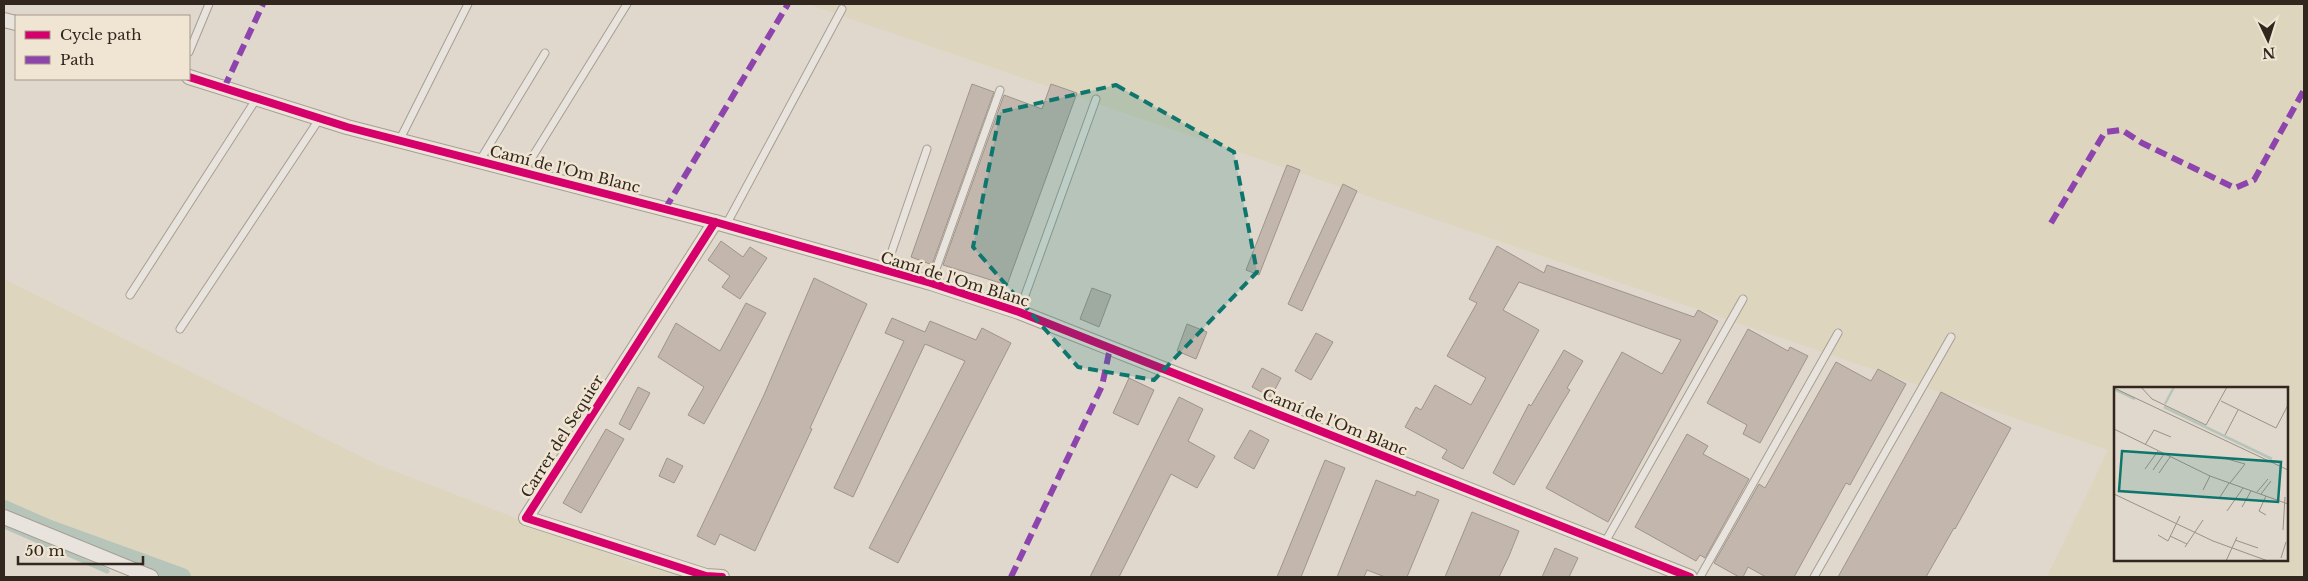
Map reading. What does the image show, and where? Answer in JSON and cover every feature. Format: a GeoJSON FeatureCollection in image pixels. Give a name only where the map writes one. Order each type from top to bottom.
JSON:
{"type":"FeatureCollection","features":[{"type":"Feature","properties":{"kind":"street","name":"Camí de l'Om Blanc"},"geometry":{"type":"LineString","coordinates":[[190,77],[399,141],[720,223],[931,283],[1019,312],[1690,577]]}},
{"type":"Feature","properties":{"kind":"street","name":"Carrer del Sequier"},"geometry":{"type":"LineString","coordinates":[[720,223],[526,518],[706,576],[722,577]]}},
{"type":"Feature","properties":{"kind":"street"},"geometry":{"type":"LineString","coordinates":[[4,517],[151,577]]}},
{"type":"Feature","properties":{"kind":"lane"},"geometry":{"type":"LineString","coordinates":[[190,50],[209,4]]}},
{"type":"Feature","properties":{"kind":"lane"},"geometry":{"type":"LineString","coordinates":[[399,141],[468,4]]}},
{"type":"Feature","properties":{"kind":"lane"},"geometry":{"type":"LineString","coordinates":[[523,172],[627,4]]}},
{"type":"Feature","properties":{"kind":"lane"},"geometry":{"type":"LineString","coordinates":[[720,223],[842,8]]}},
{"type":"Feature","properties":{"kind":"lane"},"geometry":{"type":"LineString","coordinates":[[479,162],[545,53]]}},
{"type":"Feature","properties":{"kind":"lane"},"geometry":{"type":"LineString","coordinates":[[931,283],[1000,90]]}},
{"type":"Feature","properties":{"kind":"lane"},"geometry":{"type":"LineString","coordinates":[[130,295],[257,98]]}},
{"type":"Feature","properties":{"kind":"lane"},"geometry":{"type":"LineString","coordinates":[[1019,312],[1096,99]]}},
{"type":"Feature","properties":{"kind":"lane"},"geometry":{"type":"LineString","coordinates":[[180,330],[320,118]]}},
{"type":"Feature","properties":{"kind":"lane"},"geometry":{"type":"LineString","coordinates":[[885,271],[928,150]]}},
{"type":"Feature","properties":{"kind":"lane"},"geometry":{"type":"LineString","coordinates":[[1604,544],[1743,299]]}},
{"type":"Feature","properties":{"kind":"lane"},"geometry":{"type":"LineString","coordinates":[[1700,577],[1838,333]]}},
{"type":"Feature","properties":{"kind":"lane"},"geometry":{"type":"LineString","coordinates":[[1814,577],[1951,337]]}},
{"type":"Feature","properties":{"kind":"highlighted area"},"geometry":{"type":"Polygon","coordinates":[[[1116,85],[1234,152],[1257,272],[1154,380],[1078,367],[973,247],[1000,112],[1116,85]]]}},
{"type":"Feature","properties":{"kind":"shaded area"},"geometry":{"type":"Polygon","coordinates":[[[807,4],[2304,4],[2304,577],[2047,577],[2108,450],[807,4]]]}},
{"type":"Feature","properties":{"kind":"shaded area"},"geometry":{"type":"Polygon","coordinates":[[[4,279],[376,464],[635,564],[702,577],[162,577],[4,516],[4,279]]]}},
{"type":"Feature","properties":{"kind":"building"},"geometry":{"type":"Polygon","coordinates":[[[972,84],[994,92],[933,262],[930,264],[911,257],[972,84]]]}},
{"type":"Feature","properties":{"kind":"building"},"geometry":{"type":"Polygon","coordinates":[[[1051,84],[1077,93],[1007,285],[943,265],[1004,95],[1042,109],[1051,84]]]}},
{"type":"Feature","properties":{"kind":"building"},"geometry":{"type":"Polygon","coordinates":[[[1287,165],[1300,170],[1259,275],[1246,270],[1287,165]]]}},
{"type":"Feature","properties":{"kind":"building"},"geometry":{"type":"Polygon","coordinates":[[[1343,184],[1357,191],[1302,311],[1288,304],[1343,184]]]}},
{"type":"Feature","properties":{"kind":"building"},"geometry":{"type":"Polygon","coordinates":[[[721,241],[743,257],[750,247],[767,258],[740,299],[722,287],[730,276],[708,260],[721,241]]]}},
{"type":"Feature","properties":{"kind":"building"},"geometry":{"type":"Polygon","coordinates":[[[1497,246],[1544,273],[1547,265],[1694,317],[1698,310],[1718,321],[1608,522],[1546,488],[1622,352],[1662,374],[1681,340],[1519,282],[1503,310],[1539,330],[1463,469],[1442,458],[1447,450],[1405,427],[1416,407],[1421,410],[1435,385],[1471,405],[1486,378],[1447,356],[1477,303],[1469,299],[1497,246]]]}},
{"type":"Feature","properties":{"kind":"building"},"geometry":{"type":"Polygon","coordinates":[[[814,278],[867,304],[810,428],[812,429],[755,551],[720,534],[715,545],[697,536],[764,395],[814,278]]]}},
{"type":"Feature","properties":{"kind":"building"},"geometry":{"type":"Polygon","coordinates":[[[1092,288],[1111,295],[1099,327],[1080,319],[1092,288]]]}},
{"type":"Feature","properties":{"kind":"building"},"geometry":{"type":"Polygon","coordinates":[[[746,303],[766,313],[704,424],[688,415],[704,387],[658,357],[676,323],[720,351],[746,303]]]}},
{"type":"Feature","properties":{"kind":"building"},"geometry":{"type":"Polygon","coordinates":[[[892,318],[925,332],[930,321],[976,340],[982,328],[1011,343],[898,563],[869,548],[965,361],[925,344],[853,497],[834,488],[904,341],[885,333],[892,318]]]}},
{"type":"Feature","properties":{"kind":"building"},"geometry":{"type":"Polygon","coordinates":[[[1187,324],[1207,332],[1196,359],[1177,351],[1187,324]]]}},
{"type":"Feature","properties":{"kind":"building"},"geometry":{"type":"Polygon","coordinates":[[[1748,329],[1788,351],[1790,347],[1808,356],[1760,443],[1743,434],[1747,425],[1707,403],[1748,329]]]}},
{"type":"Feature","properties":{"kind":"building"},"geometry":{"type":"Polygon","coordinates":[[[1316,333],[1333,342],[1311,380],[1295,371],[1316,333]]]}},
{"type":"Feature","properties":{"kind":"building"},"geometry":{"type":"Polygon","coordinates":[[[1564,350],[1583,361],[1567,388],[1570,390],[1514,485],[1493,473],[1529,404],[1531,406],[1564,350]]]}},
{"type":"Feature","properties":{"kind":"building"},"geometry":{"type":"Polygon","coordinates":[[[1836,362],[1871,381],[1878,369],[1906,384],[1850,485],[1846,483],[1794,577],[1766,577],[1748,567],[1743,577],[1739,577],[1714,563],[1759,484],[1765,488],[1836,362]]]}},
{"type":"Feature","properties":{"kind":"building"},"geometry":{"type":"Polygon","coordinates":[[[1262,368],[1281,378],[1271,397],[1252,387],[1262,368]]]}},
{"type":"Feature","properties":{"kind":"building"},"geometry":{"type":"Polygon","coordinates":[[[1129,378],[1154,390],[1138,425],[1113,413],[1129,378]]]}},
{"type":"Feature","properties":{"kind":"building"},"geometry":{"type":"Polygon","coordinates":[[[638,387],[650,393],[630,430],[619,424],[638,387]]]}},
{"type":"Feature","properties":{"kind":"building"},"geometry":{"type":"Polygon","coordinates":[[[1941,392],[2011,428],[1955,529],[1926,577],[1838,577],[1941,392]]]}},
{"type":"Feature","properties":{"kind":"building"},"geometry":{"type":"Polygon","coordinates":[[[1179,397],[1203,409],[1188,441],[1215,456],[1197,488],[1171,474],[1119,577],[1090,577],[1179,397]]]}},
{"type":"Feature","properties":{"kind":"building"},"geometry":{"type":"Polygon","coordinates":[[[606,429],[624,439],[581,513],[563,503],[606,429]]]}},
{"type":"Feature","properties":{"kind":"building"},"geometry":{"type":"Polygon","coordinates":[[[1250,430],[1269,440],[1254,469],[1234,458],[1250,430]]]}},
{"type":"Feature","properties":{"kind":"building"},"geometry":{"type":"Polygon","coordinates":[[[1687,434],[1708,446],[1703,454],[1749,479],[1705,558],[1700,555],[1696,561],[1635,527],[1687,434]]]}},
{"type":"Feature","properties":{"kind":"building"},"geometry":{"type":"Polygon","coordinates":[[[667,458],[683,466],[674,483],[659,476],[667,458]]]}},
{"type":"Feature","properties":{"kind":"building"},"geometry":{"type":"Polygon","coordinates":[[[1325,460],[1345,468],[1301,577],[1277,577],[1325,460]]]}},
{"type":"Feature","properties":{"kind":"building"},"geometry":{"type":"Polygon","coordinates":[[[1376,480],[1415,496],[1417,491],[1439,500],[1407,577],[1385,577],[1367,570],[1364,577],[1337,577],[1376,480]]]}},
{"type":"Feature","properties":{"kind":"building"},"geometry":{"type":"Polygon","coordinates":[[[1472,512],[1519,531],[1509,556],[1499,577],[1445,577],[1472,512]]]}},
{"type":"Feature","properties":{"kind":"building"},"geometry":{"type":"Polygon","coordinates":[[[1555,548],[1578,558],[1569,577],[1542,577],[1555,548]]]}},
{"type":"Feature","properties":{"kind":"waterway"},"geometry":{"type":"LineString","coordinates":[[4,509],[47,528],[182,577]]}},
{"type":"Feature","properties":{"kind":"waterway"},"geometry":{"type":"LineString","coordinates":[[4,526],[107,571]]}},
{"type":"Feature","properties":{"kind":"marked path"},"geometry":{"type":"LineString","coordinates":[[224,88],[263,4]]}},
{"type":"Feature","properties":{"kind":"marked path"},"geometry":{"type":"LineString","coordinates":[[665,209],[788,4]]}},
{"type":"Feature","properties":{"kind":"marked path"},"geometry":{"type":"LineString","coordinates":[[2051,223],[2105,132],[2122,130],[2142,143],[2235,188],[2254,180],[2304,90]]}},
{"type":"Feature","properties":{"kind":"marked path"},"geometry":{"type":"LineString","coordinates":[[1011,577],[1102,386],[1110,348]]}},
{"type":"Feature","properties":{"kind":"cycle path"},"geometry":{"type":"LineString","coordinates":[[190,77],[347,127],[715,222],[931,283],[1019,312],[1690,577]]}},
{"type":"Feature","properties":{"kind":"cycle path"},"geometry":{"type":"LineString","coordinates":[[715,222],[526,518],[706,576],[722,577]]}}]}
